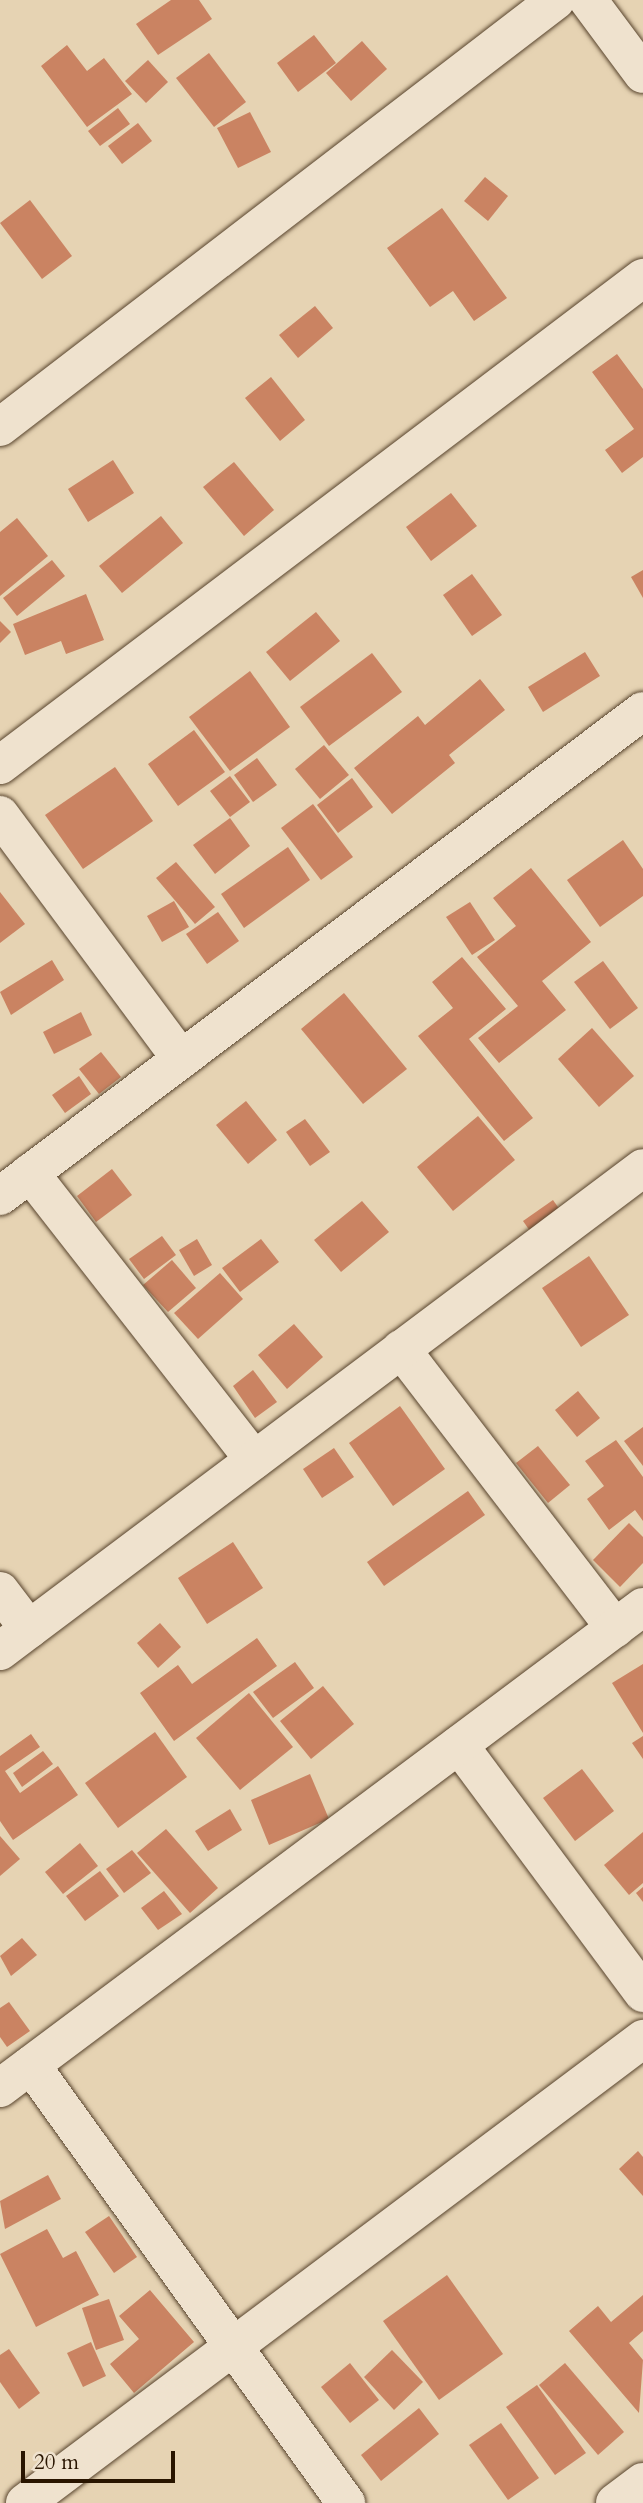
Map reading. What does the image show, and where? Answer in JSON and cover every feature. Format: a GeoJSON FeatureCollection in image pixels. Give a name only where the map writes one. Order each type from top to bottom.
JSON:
{"type":"FeatureCollection","features":[{"type":"Feature","properties":{"kind":"street"},"geometry":{"type":"LineString","coordinates":[[0,427],[556,0]]}},
{"type":"Feature","properties":{"kind":"street"},"geometry":{"type":"LineString","coordinates":[[588,0],[643,74]]}},
{"type":"Feature","properties":{"kind":"street"},"geometry":{"type":"LineString","coordinates":[[0,765],[643,278]]}},
{"type":"Feature","properties":{"kind":"street"},"geometry":{"type":"LineString","coordinates":[[0,1196],[643,711]]}},
{"type":"Feature","properties":{"kind":"street"},"geometry":{"type":"LineString","coordinates":[[0,815],[181,1059]]}},
{"type":"Feature","properties":{"kind":"street"},"geometry":{"type":"LineString","coordinates":[[0,1591],[15,1640],[643,1168]]}},
{"type":"Feature","properties":{"kind":"street"},"geometry":{"type":"LineString","coordinates":[[30,1173],[254,1460]]}},
{"type":"Feature","properties":{"kind":"street"},"geometry":{"type":"LineString","coordinates":[[0,2088],[629,1618],[401,1349]]}},
{"type":"Feature","properties":{"kind":"street"},"geometry":{"type":"LineString","coordinates":[[459,1745],[643,1993]]}},
{"type":"Feature","properties":{"kind":"street"},"geometry":{"type":"LineString","coordinates":[[24,2503],[237,2346],[643,2039]]}},
{"type":"Feature","properties":{"kind":"street"},"geometry":{"type":"LineString","coordinates":[[31,2065],[237,2346],[346,2503]]}},
{"type":"Feature","properties":{"kind":"street"},"geometry":{"type":"LineString","coordinates":[[615,2503],[643,2482]]}},
{"type":"Feature","properties":{"kind":"building"},"geometry":{"type":"Polygon","coordinates":[[[171,0],[199,0],[212,19],[158,55],[136,24],[171,0]]]}},
{"type":"Feature","properties":{"kind":"building"},"geometry":{"type":"Polygon","coordinates":[[[314,35],[336,63],[298,92],[277,63],[314,35]]]}},
{"type":"Feature","properties":{"kind":"building"},"geometry":{"type":"Polygon","coordinates":[[[362,41],[387,69],[351,101],[326,73],[362,41]]]}},
{"type":"Feature","properties":{"kind":"building"},"geometry":{"type":"Polygon","coordinates":[[[67,45],[87,71],[104,58],[132,94],[87,127],[41,66],[67,45]]]}},
{"type":"Feature","properties":{"kind":"building"},"geometry":{"type":"Polygon","coordinates":[[[209,53],[246,102],[214,127],[176,78],[209,53]]]}},
{"type":"Feature","properties":{"kind":"building"},"geometry":{"type":"Polygon","coordinates":[[[148,60],[168,82],[146,103],[125,81],[148,60]]]}},
{"type":"Feature","properties":{"kind":"building"},"geometry":{"type":"Polygon","coordinates":[[[118,108],[130,124],[100,146],[88,131],[118,108]]]}},
{"type":"Feature","properties":{"kind":"building"},"geometry":{"type":"Polygon","coordinates":[[[250,112],[271,152],[238,168],[217,128],[250,112]]]}},
{"type":"Feature","properties":{"kind":"building"},"geometry":{"type":"Polygon","coordinates":[[[138,123],[152,141],[122,164],[108,146],[138,123]]]}},
{"type":"Feature","properties":{"kind":"building"},"geometry":{"type":"Polygon","coordinates":[[[485,177],[508,196],[488,221],[464,201],[485,177]]]}},
{"type":"Feature","properties":{"kind":"building"},"geometry":{"type":"Polygon","coordinates":[[[30,200],[72,256],[42,279],[0,223],[30,200]]]}},
{"type":"Feature","properties":{"kind":"building"},"geometry":{"type":"Polygon","coordinates":[[[442,208],[507,298],[474,321],[453,291],[430,307],[387,248],[442,208]]]}},
{"type":"Feature","properties":{"kind":"building"},"geometry":{"type":"Polygon","coordinates":[[[315,306],[333,328],[298,358],[279,335],[315,306]]]}},
{"type":"Feature","properties":{"kind":"building"},"geometry":{"type":"Polygon","coordinates":[[[617,354],[643,389],[643,457],[622,473],[605,450],[634,429],[592,372],[617,354]]]}},
{"type":"Feature","properties":{"kind":"building"},"geometry":{"type":"Polygon","coordinates":[[[271,377],[305,420],[280,441],[245,398],[271,377]]]}},
{"type":"Feature","properties":{"kind":"building"},"geometry":{"type":"Polygon","coordinates":[[[113,460],[134,493],[88,522],[68,489],[113,460]]]}},
{"type":"Feature","properties":{"kind":"building"},"geometry":{"type":"Polygon","coordinates":[[[234,462],[274,510],[244,536],[203,487],[234,462]]]}},
{"type":"Feature","properties":{"kind":"building"},"geometry":{"type":"Polygon","coordinates":[[[451,493],[477,526],[431,561],[406,527],[451,493]]]}},
{"type":"Feature","properties":{"kind":"building"},"geometry":{"type":"Polygon","coordinates":[[[161,516],[183,543],[122,593],[99,566],[161,516]]]}},
{"type":"Feature","properties":{"kind":"building"},"geometry":{"type":"Polygon","coordinates":[[[17,518],[48,556],[0,596],[0,532],[17,518]]]}},
{"type":"Feature","properties":{"kind":"building"},"geometry":{"type":"Polygon","coordinates":[[[52,560],[65,576],[17,616],[3,598],[52,560]]]}},
{"type":"Feature","properties":{"kind":"building"},"geometry":{"type":"Polygon","coordinates":[[[643,570],[643,598],[631,577],[643,570]]]}},
{"type":"Feature","properties":{"kind":"building"},"geometry":{"type":"Polygon","coordinates":[[[472,574],[502,615],[472,636],[443,595],[472,574]]]}},
{"type":"Feature","properties":{"kind":"building"},"geometry":{"type":"Polygon","coordinates":[[[86,594],[104,640],[66,654],[61,641],[25,655],[13,624],[86,594]]]}},
{"type":"Feature","properties":{"kind":"building"},"geometry":{"type":"Polygon","coordinates":[[[316,612],[340,641],[290,681],[266,652],[316,612]]]}},
{"type":"Feature","properties":{"kind":"building"},"geometry":{"type":"Polygon","coordinates":[[[0,621],[11,632],[0,643],[0,621]]]}},
{"type":"Feature","properties":{"kind":"building"},"geometry":{"type":"Polygon","coordinates":[[[585,652],[600,676],[543,712],[528,687],[585,652]]]}},
{"type":"Feature","properties":{"kind":"building"},"geometry":{"type":"Polygon","coordinates":[[[372,653],[402,692],[329,746],[300,707],[372,653]]]}},
{"type":"Feature","properties":{"kind":"building"},"geometry":{"type":"Polygon","coordinates":[[[250,671],[290,727],[230,771],[189,717],[250,671]]]}},
{"type":"Feature","properties":{"kind":"building"},"geometry":{"type":"Polygon","coordinates":[[[480,679],[505,710],[449,755],[455,763],[392,814],[354,768],[418,716],[425,725],[480,679]]]}},
{"type":"Feature","properties":{"kind":"building"},"geometry":{"type":"Polygon","coordinates":[[[194,730],[225,772],[178,806],[148,764],[194,730]]]}},
{"type":"Feature","properties":{"kind":"building"},"geometry":{"type":"Polygon","coordinates":[[[324,745],[349,775],[320,799],[295,769],[324,745]]]}},
{"type":"Feature","properties":{"kind":"building"},"geometry":{"type":"Polygon","coordinates":[[[257,758],[277,785],[253,802],[234,775],[257,758]]]}},
{"type":"Feature","properties":{"kind":"building"},"geometry":{"type":"Polygon","coordinates":[[[115,767],[153,821],[83,869],[45,815],[115,767]]]}},
{"type":"Feature","properties":{"kind":"building"},"geometry":{"type":"Polygon","coordinates":[[[230,776],[250,802],[230,817],[210,791],[230,776]]]}},
{"type":"Feature","properties":{"kind":"building"},"geometry":{"type":"Polygon","coordinates":[[[352,778],[373,807],[338,833],[317,805],[352,778]]]}},
{"type":"Feature","properties":{"kind":"building"},"geometry":{"type":"Polygon","coordinates":[[[313,804],[353,857],[321,880],[281,828],[313,804]]]}},
{"type":"Feature","properties":{"kind":"building"},"geometry":{"type":"Polygon","coordinates":[[[230,818],[250,846],[215,874],[193,845],[230,818]]]}},
{"type":"Feature","properties":{"kind":"building"},"geometry":{"type":"Polygon","coordinates":[[[623,840],[643,869],[643,896],[600,927],[567,880],[623,840]]]}},
{"type":"Feature","properties":{"kind":"building"},"geometry":{"type":"Polygon","coordinates":[[[288,847],[310,880],[244,928],[221,894],[288,847]]]}},
{"type":"Feature","properties":{"kind":"building"},"geometry":{"type":"Polygon","coordinates":[[[176,862],[215,907],[195,924],[156,878],[176,862]]]}},
{"type":"Feature","properties":{"kind":"building"},"geometry":{"type":"Polygon","coordinates":[[[531,868],[591,942],[542,981],[566,1010],[499,1063],[478,1038],[518,1006],[477,957],[516,926],[493,898],[531,868]]]}},
{"type":"Feature","properties":{"kind":"building"},"geometry":{"type":"Polygon","coordinates":[[[0,892],[25,924],[0,943],[0,892]]]}},
{"type":"Feature","properties":{"kind":"building"},"geometry":{"type":"Polygon","coordinates":[[[174,901],[189,927],[162,942],[147,916],[174,901]]]}},
{"type":"Feature","properties":{"kind":"building"},"geometry":{"type":"Polygon","coordinates":[[[470,902],[495,940],[472,955],[446,917],[470,902]]]}},
{"type":"Feature","properties":{"kind":"building"},"geometry":{"type":"Polygon","coordinates":[[[218,912],[239,941],[207,964],[186,934],[218,912]]]}},
{"type":"Feature","properties":{"kind":"building"},"geometry":{"type":"Polygon","coordinates":[[[462,957],[506,1009],[469,1039],[533,1118],[504,1141],[418,1036],[453,1008],[432,982],[462,957]]]}},
{"type":"Feature","properties":{"kind":"building"},"geometry":{"type":"Polygon","coordinates":[[[52,960],[64,980],[11,1015],[0,992],[52,960]]]}},
{"type":"Feature","properties":{"kind":"building"},"geometry":{"type":"Polygon","coordinates":[[[603,961],[638,1008],[610,1029],[574,982],[603,961]]]}},
{"type":"Feature","properties":{"kind":"building"},"geometry":{"type":"Polygon","coordinates":[[[344,993],[407,1069],[363,1104],[301,1029],[344,993]]]}},
{"type":"Feature","properties":{"kind":"building"},"geometry":{"type":"Polygon","coordinates":[[[81,1012],[92,1035],[54,1054],[43,1032],[81,1012]]]}},
{"type":"Feature","properties":{"kind":"building"},"geometry":{"type":"Polygon","coordinates":[[[592,1028],[634,1076],[599,1107],[558,1059],[592,1028]]]}},
{"type":"Feature","properties":{"kind":"building"},"geometry":{"type":"Polygon","coordinates":[[[101,1052],[121,1077],[99,1094],[79,1069],[101,1052]]]}},
{"type":"Feature","properties":{"kind":"building"},"geometry":{"type":"Polygon","coordinates":[[[79,1076],[91,1094],[65,1113],[52,1095],[79,1076]]]}},
{"type":"Feature","properties":{"kind":"building"},"geometry":{"type":"Polygon","coordinates":[[[246,1101],[277,1140],[248,1164],[216,1125],[246,1101]]]}},
{"type":"Feature","properties":{"kind":"building"},"geometry":{"type":"Polygon","coordinates":[[[478,1116],[515,1160],[453,1211],[417,1167],[478,1116]]]}},
{"type":"Feature","properties":{"kind":"building"},"geometry":{"type":"Polygon","coordinates":[[[305,1119],[330,1152],[310,1166],[286,1132],[305,1119]]]}},
{"type":"Feature","properties":{"kind":"building"},"geometry":{"type":"Polygon","coordinates":[[[112,1169],[132,1195],[96,1222],[77,1196],[112,1169]]]}},
{"type":"Feature","properties":{"kind":"building"},"geometry":{"type":"Polygon","coordinates":[[[553,1200],[567,1220],[537,1241],[523,1221],[553,1200]]]}},
{"type":"Feature","properties":{"kind":"building"},"geometry":{"type":"Polygon","coordinates":[[[362,1201],[389,1232],[341,1272],[314,1240],[362,1201]]]}},
{"type":"Feature","properties":{"kind":"building"},"geometry":{"type":"Polygon","coordinates":[[[162,1236],[176,1255],[144,1279],[129,1259],[162,1236]]]}},
{"type":"Feature","properties":{"kind":"building"},"geometry":{"type":"Polygon","coordinates":[[[197,1239],[212,1265],[194,1276],[179,1250],[197,1239]]]}},
{"type":"Feature","properties":{"kind":"building"},"geometry":{"type":"Polygon","coordinates":[[[261,1239],[279,1262],[240,1292],[222,1268],[261,1239]]]}},
{"type":"Feature","properties":{"kind":"building"},"geometry":{"type":"Polygon","coordinates":[[[589,1256],[629,1315],[581,1347],[542,1288],[589,1256]]]}},
{"type":"Feature","properties":{"kind":"building"},"geometry":{"type":"Polygon","coordinates":[[[172,1260],[196,1288],[168,1312],[143,1285],[172,1260]]]}},
{"type":"Feature","properties":{"kind":"building"},"geometry":{"type":"Polygon","coordinates":[[[220,1273],[243,1299],[198,1339],[174,1313],[220,1273]]]}},
{"type":"Feature","properties":{"kind":"building"},"geometry":{"type":"Polygon","coordinates":[[[294,1324],[323,1357],[287,1389],[258,1355],[294,1324]]]}},
{"type":"Feature","properties":{"kind":"building"},"geometry":{"type":"Polygon","coordinates":[[[253,1370],[277,1402],[255,1418],[233,1386],[253,1370]]]}},
{"type":"Feature","properties":{"kind":"building"},"geometry":{"type":"Polygon","coordinates":[[[578,1391],[600,1418],[577,1437],[555,1410],[578,1391]]]}},
{"type":"Feature","properties":{"kind":"building"},"geometry":{"type":"Polygon","coordinates":[[[400,1406],[445,1469],[393,1506],[349,1443],[400,1406]]]}},
{"type":"Feature","properties":{"kind":"building"},"geometry":{"type":"Polygon","coordinates":[[[643,1427],[643,1466],[624,1441],[643,1427]]]}},
{"type":"Feature","properties":{"kind":"building"},"geometry":{"type":"Polygon","coordinates":[[[616,1440],[643,1477],[643,1521],[635,1510],[609,1530],[587,1499],[604,1486],[585,1461],[616,1440]]]}},
{"type":"Feature","properties":{"kind":"building"},"geometry":{"type":"Polygon","coordinates":[[[538,1446],[570,1485],[548,1503],[516,1463],[538,1446]]]}},
{"type":"Feature","properties":{"kind":"building"},"geometry":{"type":"Polygon","coordinates":[[[334,1448],[354,1477],[322,1498],[303,1469],[334,1448]]]}},
{"type":"Feature","properties":{"kind":"building"},"geometry":{"type":"Polygon","coordinates":[[[468,1491],[485,1515],[384,1586],[367,1562],[468,1491]]]}},
{"type":"Feature","properties":{"kind":"building"},"geometry":{"type":"Polygon","coordinates":[[[629,1523],[643,1537],[643,1563],[620,1587],[593,1560],[629,1523]]]}},
{"type":"Feature","properties":{"kind":"building"},"geometry":{"type":"Polygon","coordinates":[[[233,1542],[263,1588],[207,1624],[178,1578],[233,1542]]]}},
{"type":"Feature","properties":{"kind":"building"},"geometry":{"type":"Polygon","coordinates":[[[160,1623],[181,1647],[158,1668],[137,1643],[160,1623]]]}},
{"type":"Feature","properties":{"kind":"building"},"geometry":{"type":"Polygon","coordinates":[[[257,1638],[277,1666],[174,1741],[140,1693],[178,1665],[192,1684],[257,1638]]]}},
{"type":"Feature","properties":{"kind":"building"},"geometry":{"type":"Polygon","coordinates":[[[295,1662],[314,1688],[273,1718],[253,1692],[295,1662]]]}},
{"type":"Feature","properties":{"kind":"building"},"geometry":{"type":"Polygon","coordinates":[[[643,1664],[643,1733],[612,1683],[643,1664]]]}},
{"type":"Feature","properties":{"kind":"building"},"geometry":{"type":"Polygon","coordinates":[[[323,1686],[354,1724],[311,1759],[280,1721],[323,1686]]]}},
{"type":"Feature","properties":{"kind":"building"},"geometry":{"type":"Polygon","coordinates":[[[249,1693],[293,1747],[240,1790],[196,1738],[249,1693]]]}},
{"type":"Feature","properties":{"kind":"building"},"geometry":{"type":"Polygon","coordinates":[[[155,1732],[187,1777],[118,1828],[85,1783],[155,1732]]]}},
{"type":"Feature","properties":{"kind":"building"},"geometry":{"type":"Polygon","coordinates":[[[31,1734],[40,1747],[5,1771],[20,1793],[58,1766],[78,1795],[13,1840],[0,1821],[0,1756],[31,1734]]]}},
{"type":"Feature","properties":{"kind":"building"},"geometry":{"type":"Polygon","coordinates":[[[643,1736],[643,1759],[632,1743],[643,1736]]]}},
{"type":"Feature","properties":{"kind":"building"},"geometry":{"type":"Polygon","coordinates":[[[43,1751],[53,1764],[22,1787],[13,1773],[43,1751]]]}},
{"type":"Feature","properties":{"kind":"building"},"geometry":{"type":"Polygon","coordinates":[[[582,1769],[614,1811],[575,1841],[543,1798],[582,1769]]]}},
{"type":"Feature","properties":{"kind":"building"},"geometry":{"type":"Polygon","coordinates":[[[310,1774],[329,1819],[269,1845],[251,1800],[310,1774]]]}},
{"type":"Feature","properties":{"kind":"building"},"geometry":{"type":"Polygon","coordinates":[[[230,1809],[242,1830],[208,1851],[195,1831],[230,1809]]]}},
{"type":"Feature","properties":{"kind":"building"},"geometry":{"type":"Polygon","coordinates":[[[166,1829],[218,1888],[190,1913],[137,1853],[166,1829]]]}},
{"type":"Feature","properties":{"kind":"building"},"geometry":{"type":"Polygon","coordinates":[[[643,1832],[643,1883],[629,1895],[604,1865],[643,1832]]]}},
{"type":"Feature","properties":{"kind":"building"},"geometry":{"type":"Polygon","coordinates":[[[0,1836],[20,1859],[0,1876],[0,1836]]]}},
{"type":"Feature","properties":{"kind":"building"},"geometry":{"type":"Polygon","coordinates":[[[80,1843],[98,1866],[63,1894],[45,1872],[80,1843]]]}},
{"type":"Feature","properties":{"kind":"building"},"geometry":{"type":"Polygon","coordinates":[[[132,1850],[151,1873],[124,1893],[106,1869],[132,1850]]]}},
{"type":"Feature","properties":{"kind":"building"},"geometry":{"type":"Polygon","coordinates":[[[100,1871],[119,1896],[85,1921],[66,1896],[100,1871]]]}},
{"type":"Feature","properties":{"kind":"building"},"geometry":{"type":"Polygon","coordinates":[[[643,1887],[643,1902],[636,1893],[643,1887]]]}},
{"type":"Feature","properties":{"kind":"building"},"geometry":{"type":"Polygon","coordinates":[[[164,1891],[182,1914],[158,1930],[141,1908],[164,1891]]]}},
{"type":"Feature","properties":{"kind":"building"},"geometry":{"type":"Polygon","coordinates":[[[22,1938],[37,1955],[11,1976],[0,1956],[22,1938]]]}},
{"type":"Feature","properties":{"kind":"building"},"geometry":{"type":"Polygon","coordinates":[[[9,2002],[30,2031],[7,2047],[0,2037],[0,2008],[9,2002]]]}},
{"type":"Feature","properties":{"kind":"building"},"geometry":{"type":"Polygon","coordinates":[[[638,2151],[643,2157],[643,2196],[619,2169],[638,2151]]]}},
{"type":"Feature","properties":{"kind":"building"},"geometry":{"type":"Polygon","coordinates":[[[48,2175],[61,2199],[5,2229],[0,2201],[48,2175]]]}},
{"type":"Feature","properties":{"kind":"building"},"geometry":{"type":"Polygon","coordinates":[[[109,2216],[137,2257],[114,2273],[85,2232],[109,2216]]]}},
{"type":"Feature","properties":{"kind":"building"},"geometry":{"type":"Polygon","coordinates":[[[47,2229],[63,2258],[76,2251],[99,2295],[36,2327],[0,2254],[47,2229]]]}},
{"type":"Feature","properties":{"kind":"building"},"geometry":{"type":"Polygon","coordinates":[[[447,2275],[503,2354],[439,2400],[383,2321],[447,2275]]]}},
{"type":"Feature","properties":{"kind":"building"},"geometry":{"type":"Polygon","coordinates":[[[150,2290],[194,2342],[134,2393],[110,2364],[139,2339],[119,2316],[150,2290]]]}},
{"type":"Feature","properties":{"kind":"building"},"geometry":{"type":"Polygon","coordinates":[[[643,2295],[643,2331],[629,2343],[643,2360],[639,2413],[569,2331],[598,2306],[611,2322],[643,2295]]]}},
{"type":"Feature","properties":{"kind":"building"},"geometry":{"type":"Polygon","coordinates":[[[109,2299],[124,2340],[96,2350],[82,2308],[109,2299]]]}},
{"type":"Feature","properties":{"kind":"building"},"geometry":{"type":"Polygon","coordinates":[[[91,2342],[106,2376],[83,2387],[67,2353],[91,2342]]]}},
{"type":"Feature","properties":{"kind":"building"},"geometry":{"type":"Polygon","coordinates":[[[9,2349],[40,2393],[19,2409],[0,2382],[0,2355],[9,2349]]]}},
{"type":"Feature","properties":{"kind":"building"},"geometry":{"type":"Polygon","coordinates":[[[392,2350],[423,2382],[394,2410],[364,2377],[392,2350]]]}},
{"type":"Feature","properties":{"kind":"building"},"geometry":{"type":"Polygon","coordinates":[[[350,2363],[379,2400],[350,2423],[321,2387],[350,2363]]]}},
{"type":"Feature","properties":{"kind":"building"},"geometry":{"type":"Polygon","coordinates":[[[565,2363],[624,2432],[598,2455],[539,2385],[565,2363]]]}},
{"type":"Feature","properties":{"kind":"building"},"geometry":{"type":"Polygon","coordinates":[[[537,2385],[586,2453],[555,2475],[506,2407],[537,2385]]]}},
{"type":"Feature","properties":{"kind":"building"},"geometry":{"type":"Polygon","coordinates":[[[419,2408],[439,2434],[381,2481],[361,2455],[419,2408]]]}},
{"type":"Feature","properties":{"kind":"building"},"geometry":{"type":"Polygon","coordinates":[[[501,2423],[539,2478],[508,2500],[469,2445],[501,2423]]]}}]}
